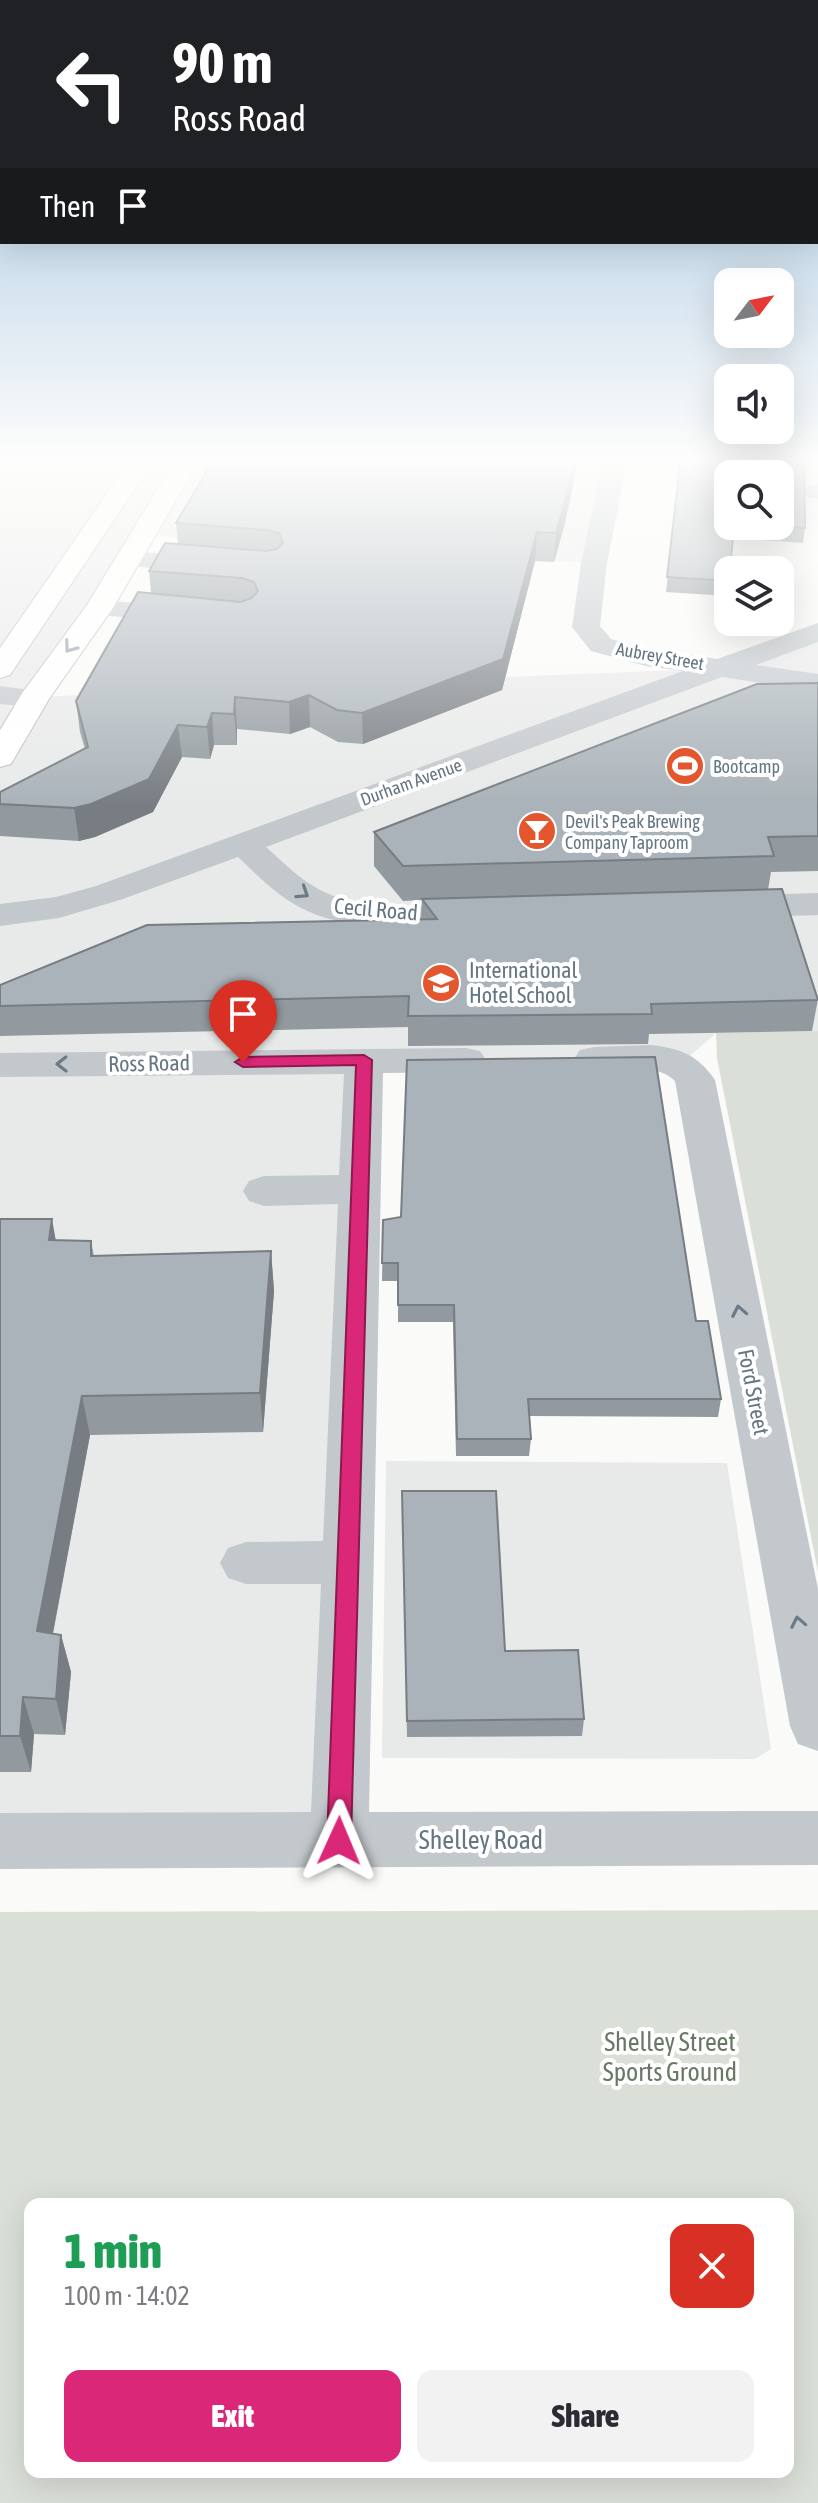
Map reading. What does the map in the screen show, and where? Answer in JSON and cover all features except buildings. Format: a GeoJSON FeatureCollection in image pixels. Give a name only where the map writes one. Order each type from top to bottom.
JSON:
{"type":"FeatureCollection","features":[{"type":"Feature","properties":{"kind":"main road"},"geometry":{"type":"LineString","coordinates":[[0,669],[65,573]]}},
{"type":"Feature","properties":{"kind":"main road"},"geometry":{"type":"LineString","coordinates":[[0,757],[34,698],[121,573]]}},
{"type":"Feature","properties":{"kind":"street","name":"Aubrey Street"},"geometry":{"type":"LineString","coordinates":[[593,573],[586,627],[601,645],[646,657],[818,683]]}},
{"type":"Feature","properties":{"kind":"street"},"geometry":{"type":"LineString","coordinates":[[99,608],[213,617]]}},
{"type":"Feature","properties":{"kind":"street","name":"Durham Avenue"},"geometry":{"type":"LineString","coordinates":[[0,915],[59,907],[108,893],[818,632]]}},
{"type":"Feature","properties":{"kind":"street"},"geometry":{"type":"LineString","coordinates":[[0,695],[34,698]]}},
{"type":"Feature","properties":{"kind":"street","name":"Cecil Road"},"geometry":{"type":"LineString","coordinates":[[243,844],[302,893],[339,910],[403,915],[514,912]]}},
{"type":"Feature","properties":{"kind":"street"},"geometry":{"type":"LineString","coordinates":[[690,907],[818,904]]}},
{"type":"Feature","properties":{"kind":"street","name":"Ford Street"},"geometry":{"type":"LineString","coordinates":[[563,1059],[669,1059],[682,1063],[695,1080],[818,1726]]}},
{"type":"Feature","properties":{"kind":"street"},"geometry":{"type":"LineString","coordinates":[[339,1841],[364,1060]]}},
{"type":"Feature","properties":{"kind":"street","name":"Ross Road"},"geometry":{"type":"LineString","coordinates":[[0,1065],[502,1060]]}},
{"type":"Feature","properties":{"kind":"street"},"geometry":{"type":"LineString","coordinates":[[264,1191],[359,1189]]}},
{"type":"Feature","properties":{"kind":"street"},"geometry":{"type":"LineString","coordinates":[[246,1563],[346,1562]]}},
{"type":"Feature","properties":{"kind":"street","name":"Shelley Road"},"geometry":{"type":"LineString","coordinates":[[0,1841],[818,1838]]}},
{"type":"Feature","properties":{"kind":"shaded area"},"geometry":{"type":"Polygon","coordinates":[[[0,573],[119,573],[35,697],[725,668],[818,632],[818,1031],[716,1033],[682,1063],[364,1061],[339,1841],[0,1841],[0,573]]]}},
{"type":"Feature","properties":{"kind":"shaded area"},"geometry":{"type":"Polygon","coordinates":[[[386,1461],[727,1463],[771,1749],[755,1759],[382,1758],[386,1461]]]}},
{"type":"Feature","properties":{"kind":"green space"},"geometry":{"type":"Polygon","coordinates":[[[818,1031],[818,1572],[717,1058],[716,1033],[818,1031]]]}},
{"type":"Feature","properties":{"kind":"green space","name":"Shelley Street Sports Ground"},"geometry":{"type":"Polygon","coordinates":[[[818,1910],[818,2503],[0,2503],[0,1912],[818,1910]]]}},
{"type":"Feature","properties":{"kind":"place","name":"Bootcamp"},"geometry":{"type":"Point","coordinates":[685,766]}},
{"type":"Feature","properties":{"kind":"place","name":"Devil's Peak Brewing Company Taproom"},"geometry":{"type":"Point","coordinates":[537,831]}},
{"type":"Feature","properties":{"kind":"place","name":"International Hotel School"},"geometry":{"type":"Point","coordinates":[441,983]}},
{"type":"Feature","properties":{"kind":"route"},"geometry":{"type":"LineString","coordinates":[[243,1062],[364,1060],[339,1841]]}}]}
